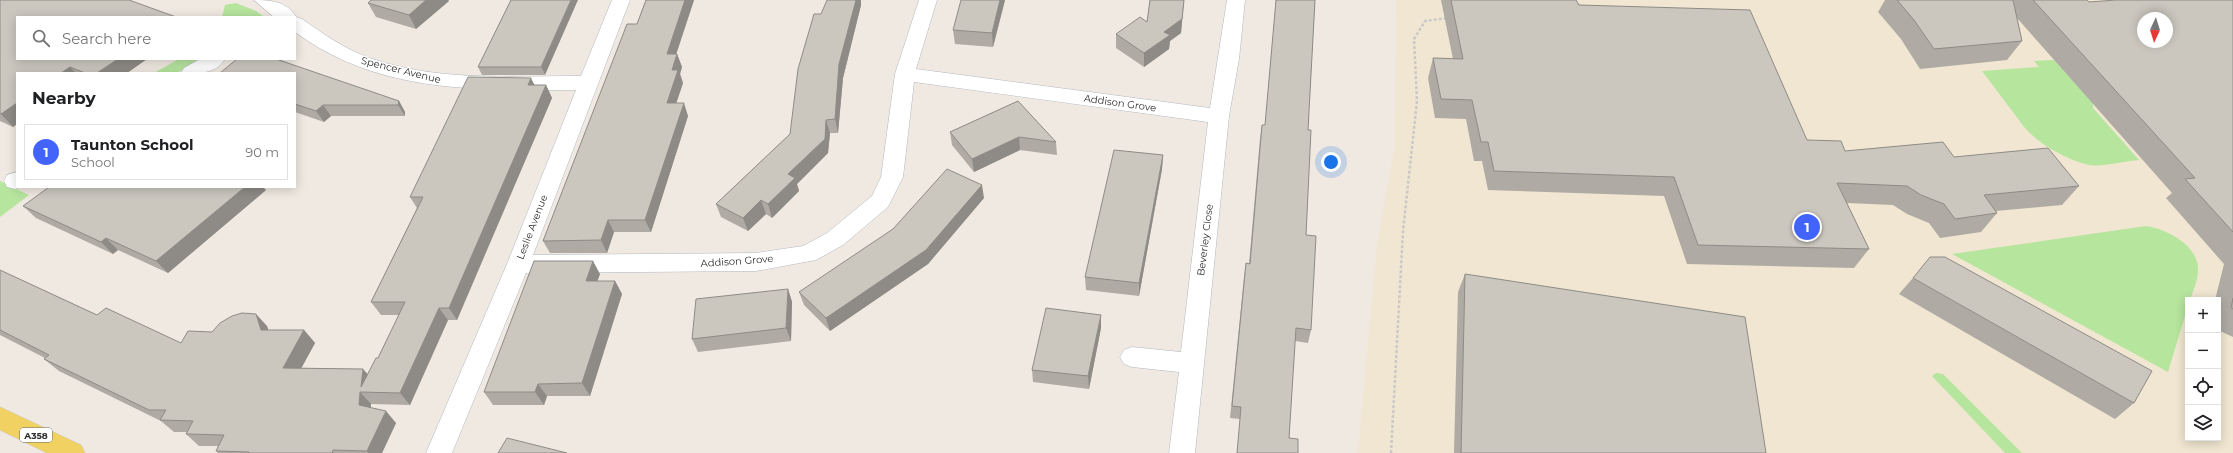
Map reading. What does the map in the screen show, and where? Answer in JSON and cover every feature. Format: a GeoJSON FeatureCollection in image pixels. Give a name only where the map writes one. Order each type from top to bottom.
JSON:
{"type":"FeatureCollection","features":[{"type":"Feature","properties":{"kind":"main road","name":"A358"},"geometry":{"type":"LineString","coordinates":[[4,424],[72,453]]}},
{"type":"Feature","properties":{"kind":"street"},"geometry":{"type":"LineString","coordinates":[[263,0],[286,16]]}},
{"type":"Feature","properties":{"kind":"street","name":"Leslie Avenue"},"geometry":{"type":"LineString","coordinates":[[439,453],[518,264],[621,0]]}},
{"type":"Feature","properties":{"kind":"street","name":"Addison Grove"},"geometry":{"type":"LineString","coordinates":[[518,264],[756,262],[808,254],[835,239],[859,220],[880,200],[892,177],[904,74],[928,0]]}},
{"type":"Feature","properties":{"kind":"street"},"geometry":{"type":"LineString","coordinates":[[1219,116],[1229,59],[1236,0]]}},
{"type":"Feature","properties":{"kind":"street","name":"Spencer Avenue"},"geometry":{"type":"LineString","coordinates":[[296,24],[330,47],[356,59],[447,82],[589,83]]}},
{"type":"Feature","properties":{"kind":"street"},"geometry":{"type":"LineString","coordinates":[[193,72],[213,60]]}},
{"type":"Feature","properties":{"kind":"street","name":"Addison Grove"},"geometry":{"type":"LineString","coordinates":[[904,74],[1219,116]]}},
{"type":"Feature","properties":{"kind":"street","name":"Beverley Close"},"geometry":{"type":"LineString","coordinates":[[1182,453],[1190,363],[1219,116]]}},
{"type":"Feature","properties":{"kind":"street"},"geometry":{"type":"LineString","coordinates":[[1132,357],[1190,363]]}},
{"type":"Feature","properties":{"kind":"path"},"geometry":{"type":"LineString","coordinates":[[1391,453],[1403,231],[1417,100],[1414,39],[1425,21],[1451,18]]}},
{"type":"Feature","properties":{"kind":"shaded area"},"geometry":{"type":"Polygon","coordinates":[[[1396,0],[2233,0],[2233,453],[1358,453],[1377,245],[1395,145],[1396,0]]]}},
{"type":"Feature","properties":{"kind":"green space"},"geometry":{"type":"Polygon","coordinates":[[[236,3],[256,11],[263,16],[222,16],[225,5],[236,3]]]}},
{"type":"Feature","properties":{"kind":"green space"},"geometry":{"type":"Polygon","coordinates":[[[177,60],[199,60],[179,72],[156,72],[177,60]]]}},
{"type":"Feature","properties":{"kind":"green space"},"geometry":{"type":"Polygon","coordinates":[[[2054,60],[2093,103],[2093,108],[2139,160],[2107,165],[2089,165],[2072,160],[2054,151],[2038,140],[2025,128],[1982,71],[2039,67],[2034,61],[2054,60]]]}},
{"type":"Feature","properties":{"kind":"green space"},"geometry":{"type":"Polygon","coordinates":[[[0,181],[29,195],[0,217],[0,181]]]}},
{"type":"Feature","properties":{"kind":"green space"},"geometry":{"type":"Polygon","coordinates":[[[2146,226],[2172,235],[2188,246],[2197,261],[2198,274],[2191,297],[2185,297],[2185,316],[2168,372],[1952,254],[2146,226]]]}},
{"type":"Feature","properties":{"kind":"green space"},"geometry":{"type":"Polygon","coordinates":[[[1936,373],[1943,374],[2022,453],[2005,453],[1932,376],[1936,373]]]}},
{"type":"Feature","properties":{"kind":"building"},"geometry":{"type":"Polygon","coordinates":[[[0,0],[129,0],[173,16],[16,16],[16,60],[116,60],[98,72],[82,72],[70,67],[62,72],[16,72],[16,104],[1,114],[0,0]]]}},
{"type":"Feature","properties":{"kind":"building"},"geometry":{"type":"Polygon","coordinates":[[[371,0],[426,0],[409,15],[368,3],[371,0]]]}},
{"type":"Feature","properties":{"kind":"building"},"geometry":{"type":"Polygon","coordinates":[[[511,0],[571,0],[541,67],[478,67],[511,0]]]}},
{"type":"Feature","properties":{"kind":"building"},"geometry":{"type":"Polygon","coordinates":[[[646,0],[685,0],[667,54],[677,54],[672,70],[678,70],[667,103],[684,103],[645,220],[608,220],[601,240],[543,241],[627,24],[637,24],[646,0]]]}},
{"type":"Feature","properties":{"kind":"building"},"geometry":{"type":"Polygon","coordinates":[[[827,0],[856,0],[839,64],[835,119],[826,120],[825,139],[788,174],[795,178],[768,204],[761,200],[743,218],[716,204],[790,134],[798,69],[814,14],[821,14],[827,0]]]}},
{"type":"Feature","properties":{"kind":"building"},"geometry":{"type":"Polygon","coordinates":[[[961,0],[1000,0],[992,33],[953,30],[961,0]]]}},
{"type":"Feature","properties":{"kind":"building"},"geometry":{"type":"Polygon","coordinates":[[[1150,0],[1184,0],[1182,19],[1164,32],[1170,35],[1144,53],[1116,34],[1140,17],[1147,22],[1150,0]]]}},
{"type":"Feature","properties":{"kind":"building"},"geometry":{"type":"Polygon","coordinates":[[[1276,0],[1315,0],[1308,130],[1311,130],[1306,235],[1316,236],[1311,330],[1296,328],[1289,438],[1298,439],[1298,453],[1237,453],[1241,407],[1232,406],[1246,263],[1250,264],[1262,125],[1265,125],[1276,0]]]}},
{"type":"Feature","properties":{"kind":"building"},"geometry":{"type":"Polygon","coordinates":[[[1451,0],[1576,0],[1579,5],[1750,10],[1807,140],[1841,141],[1845,151],[1943,142],[1954,157],[2048,148],[2079,186],[1984,195],[1997,213],[1955,219],[1944,204],[1921,195],[1907,186],[1837,183],[1869,249],[1698,245],[1674,177],[1494,171],[1488,142],[1481,142],[1472,100],[1441,99],[1433,58],[1463,59],[1451,0]]]}},
{"type":"Feature","properties":{"kind":"building"},"geometry":{"type":"Polygon","coordinates":[[[1897,0],[2013,0],[2022,41],[1934,49],[1914,20],[1897,0]]]}},
{"type":"Feature","properties":{"kind":"building"},"geometry":{"type":"Polygon","coordinates":[[[2033,0],[2087,0],[2089,2],[2116,0],[2233,0],[2233,232],[2185,179],[2195,178],[2033,0]]]}},
{"type":"Feature","properties":{"kind":"building"},"geometry":{"type":"Polygon","coordinates":[[[236,60],[279,60],[399,101],[398,105],[323,105],[316,111],[296,104],[296,72],[221,72],[236,60]]]}},
{"type":"Feature","properties":{"kind":"building"},"geometry":{"type":"Polygon","coordinates":[[[468,77],[531,78],[528,85],[546,85],[449,308],[439,308],[400,393],[360,392],[359,405],[386,411],[367,451],[333,450],[332,453],[249,453],[216,451],[224,435],[186,434],[193,421],[160,420],[166,410],[149,410],[44,359],[49,355],[0,330],[0,270],[97,315],[106,308],[181,343],[188,331],[212,332],[220,323],[232,316],[242,313],[256,314],[261,330],[304,330],[283,368],[363,369],[361,387],[376,358],[378,358],[405,302],[371,302],[423,197],[410,197],[468,77]]]}},
{"type":"Feature","properties":{"kind":"building"},"geometry":{"type":"Polygon","coordinates":[[[1018,101],[1056,142],[1019,137],[972,159],[950,132],[1018,101]]]}},
{"type":"Feature","properties":{"kind":"building"},"geometry":{"type":"Polygon","coordinates":[[[1114,150],[1163,155],[1139,283],[1085,277],[1114,150]]]}},
{"type":"Feature","properties":{"kind":"building"},"geometry":{"type":"Polygon","coordinates":[[[947,169],[982,185],[926,250],[826,318],[799,292],[893,229],[947,169]]]}},
{"type":"Feature","properties":{"kind":"building"},"geometry":{"type":"Polygon","coordinates":[[[48,188],[244,188],[156,261],[106,238],[101,242],[23,206],[48,188]]]}},
{"type":"Feature","properties":{"kind":"building"},"geometry":{"type":"Polygon","coordinates":[[[1930,257],[1945,257],[2152,371],[2134,403],[1913,278],[1930,257]]]}},
{"type":"Feature","properties":{"kind":"building"},"geometry":{"type":"Polygon","coordinates":[[[534,261],[593,261],[586,281],[615,281],[582,383],[538,384],[535,392],[484,392],[534,261]]]}},
{"type":"Feature","properties":{"kind":"building"},"geometry":{"type":"Polygon","coordinates":[[[1465,274],[1745,317],[1766,453],[1461,453],[1465,274]]]}},
{"type":"Feature","properties":{"kind":"building"},"geometry":{"type":"Polygon","coordinates":[[[788,289],[786,328],[692,339],[696,299],[788,289]]]}},
{"type":"Feature","properties":{"kind":"building"},"geometry":{"type":"Polygon","coordinates":[[[2233,298],[2233,309],[2231,308],[2233,298]]]}},
{"type":"Feature","properties":{"kind":"building"},"geometry":{"type":"Polygon","coordinates":[[[1046,308],[1101,315],[1088,376],[1032,370],[1046,308]]]}},
{"type":"Feature","properties":{"kind":"building"},"geometry":{"type":"Polygon","coordinates":[[[507,438],[567,453],[498,453],[507,438]]]}},
{"type":"Feature","properties":{"kind":"place","name":"Taunton School"},"geometry":{"type":"Point","coordinates":[1807,227]}}]}
